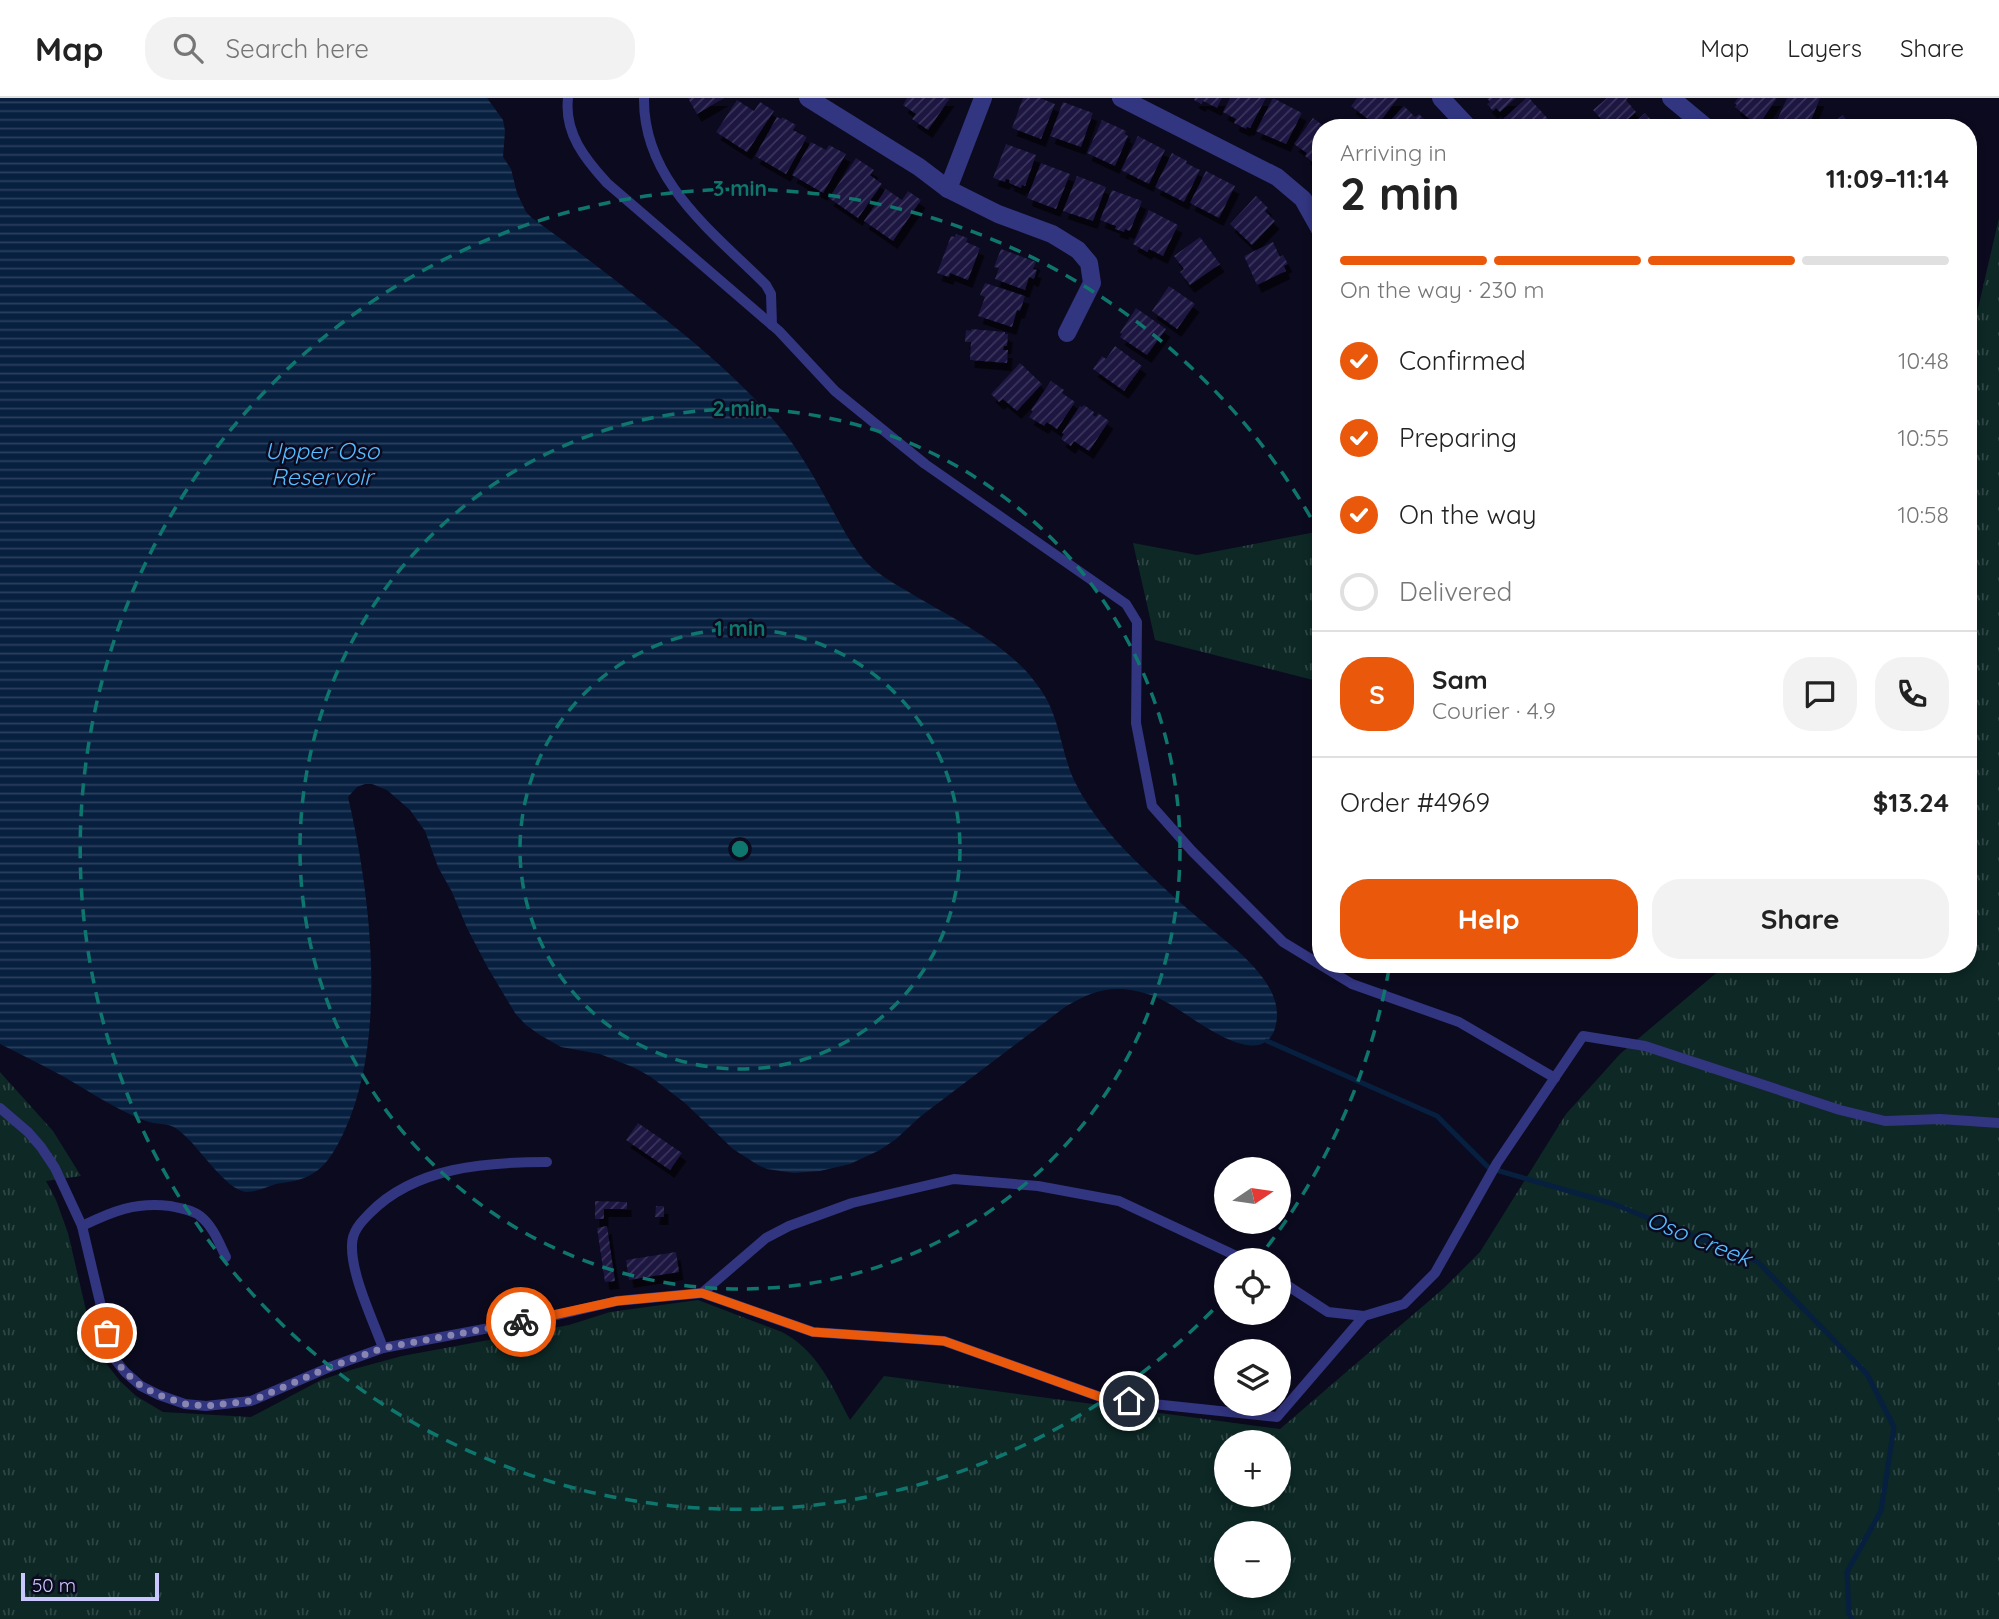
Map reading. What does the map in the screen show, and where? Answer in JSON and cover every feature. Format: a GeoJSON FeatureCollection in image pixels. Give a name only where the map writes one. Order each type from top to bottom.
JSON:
{"type":"FeatureCollection","features":[{"type":"Feature","properties":{"kind":"street"},"geometry":{"type":"LineString","coordinates":[[808,98],[919,167],[948,189],[998,214],[1052,234],[1078,250],[1088,263],[1092,283],[1067,333]]}},
{"type":"Feature","properties":{"kind":"street"},"geometry":{"type":"LineString","coordinates":[[948,189],[983,98]]}},
{"type":"Feature","properties":{"kind":"street"},"geometry":{"type":"LineString","coordinates":[[1121,98],[1277,177],[1303,200],[1312,216]]}},
{"type":"Feature","properties":{"kind":"street"},"geometry":{"type":"LineString","coordinates":[[1441,98],[1461,119]]}},
{"type":"Feature","properties":{"kind":"street"},"geometry":{"type":"LineString","coordinates":[[1671,98],[1696,119]]}},
{"type":"Feature","properties":{"kind":"lane"},"geometry":{"type":"LineString","coordinates":[[568,98],[570,125],[576,143],[588,162],[607,183],[772,325],[835,391],[925,464],[1126,604],[1137,622],[1136,723],[1152,806],[1192,851],[1283,942],[1312,960]]}},
{"type":"Feature","properties":{"kind":"lane"},"geometry":{"type":"LineString","coordinates":[[645,98],[653,151],[667,179],[687,206],[766,285],[771,294],[772,325]]}},
{"type":"Feature","properties":{"kind":"lane"},"geometry":{"type":"LineString","coordinates":[[1334,973],[1352,984],[1458,1022],[1555,1078]]}},
{"type":"Feature","properties":{"kind":"lane"},"geometry":{"type":"LineString","coordinates":[[1291,1288],[1328,1312],[1364,1316],[1404,1304],[1435,1273],[1488,1177],[1583,1036],[1645,1046],[1840,1110],[1885,1121],[1940,1119],[1999,1123]]}},
{"type":"Feature","properties":{"kind":"lane"},"geometry":{"type":"LineString","coordinates":[[0,1108],[41,1147],[55,1168],[82,1226],[113,1357],[141,1386],[185,1404],[206,1406],[251,1401],[340,1363],[383,1348],[553,1316],[617,1301],[702,1293],[813,1332],[944,1341],[1106,1399],[1277,1416],[1364,1316]]}},
{"type":"Feature","properties":{"kind":"lane"},"geometry":{"type":"LineString","coordinates":[[383,1348],[354,1262],[352,1245],[359,1224],[386,1199],[420,1181],[450,1170],[478,1165],[547,1162]]}},
{"type":"Feature","properties":{"kind":"lane"},"geometry":{"type":"LineString","coordinates":[[702,1293],[766,1238],[789,1226],[852,1203],[954,1179],[1038,1186],[1119,1201],[1219,1248]]}},
{"type":"Feature","properties":{"kind":"lane"},"geometry":{"type":"LineString","coordinates":[[82,1226],[141,1204],[180,1208],[200,1215],[226,1257]]}},
{"type":"Feature","properties":{"kind":"green space"},"geometry":{"type":"Polygon","coordinates":[[[1999,218],[1999,1619],[0,1619],[0,1072],[53,1131],[81,1176],[46,1181],[68,1233],[89,1323],[105,1362],[136,1396],[163,1412],[251,1417],[321,1380],[402,1356],[569,1325],[610,1312],[698,1300],[782,1332],[795,1340],[823,1370],[850,1420],[884,1376],[1280,1429],[1444,1288],[1480,1252],[1566,1114],[1620,1054],[1716,973],[1977,973],[1977,313],[1999,218]]]}},
{"type":"Feature","properties":{"kind":"green space"},"geometry":{"type":"Polygon","coordinates":[[[1312,533],[1312,680],[1155,640],[1133,543],[1197,555],[1312,533]]]}},
{"type":"Feature","properties":{"kind":"water","name":"Upper Oso Reservoir"},"geometry":{"type":"Polygon","coordinates":[[[0,98],[487,98],[503,120],[503,157],[511,169],[517,193],[526,212],[684,335],[721,366],[772,417],[813,476],[850,541],[872,568],[986,638],[1026,671],[1049,704],[1071,773],[1089,806],[1114,839],[1150,875],[1256,969],[1267,983],[1274,999],[1277,1014],[1274,1031],[1265,1042],[1253,1045],[1239,1043],[1222,1037],[1152,995],[1126,989],[1099,992],[1065,1007],[880,1150],[850,1164],[820,1171],[794,1173],[767,1169],[733,1149],[685,1103],[651,1077],[600,1054],[561,1047],[526,1025],[515,1013],[467,928],[438,867],[425,831],[410,810],[387,790],[365,784],[357,787],[348,797],[368,922],[371,1011],[358,1095],[344,1132],[321,1168],[305,1178],[242,1191],[217,1172],[177,1129],[129,1114],[0,1044],[0,98]]]}},
{"type":"Feature","properties":{"kind":"building"},"geometry":{"type":"Polygon","coordinates":[[[688,98],[724,98],[697,114],[688,98]]]}},
{"type":"Feature","properties":{"kind":"building"},"geometry":{"type":"Polygon","coordinates":[[[907,98],[950,98],[928,130],[912,119],[916,114],[903,105],[907,98]]]}},
{"type":"Feature","properties":{"kind":"building"},"geometry":{"type":"Polygon","coordinates":[[[1023,98],[1040,98],[1055,104],[1041,139],[1012,128],[1023,98]]]}},
{"type":"Feature","properties":{"kind":"building"},"geometry":{"type":"Polygon","coordinates":[[[1222,98],[1217,108],[1203,101],[1201,104],[1194,100],[1222,98]]]}},
{"type":"Feature","properties":{"kind":"building"},"geometry":{"type":"Polygon","coordinates":[[[1230,98],[1266,98],[1250,128],[1246,129],[1234,123],[1236,119],[1223,112],[1230,98]]]}},
{"type":"Feature","properties":{"kind":"building"},"geometry":{"type":"Polygon","coordinates":[[[1273,98],[1302,113],[1286,144],[1256,131],[1273,98]]]}},
{"type":"Feature","properties":{"kind":"building"},"geometry":{"type":"Polygon","coordinates":[[[1357,98],[1398,98],[1382,119],[1368,119],[1351,106],[1357,98]]]}},
{"type":"Feature","properties":{"kind":"building"},"geometry":{"type":"Polygon","coordinates":[[[1487,98],[1516,98],[1500,112],[1496,108],[1493,111],[1487,104],[1490,102],[1487,98]]]}},
{"type":"Feature","properties":{"kind":"building"},"geometry":{"type":"Polygon","coordinates":[[[1529,98],[1548,119],[1503,119],[1529,98]]]}},
{"type":"Feature","properties":{"kind":"building"},"geometry":{"type":"Polygon","coordinates":[[[1607,98],[1628,98],[1626,100],[1636,112],[1628,119],[1601,119],[1593,110],[1607,98]]]}},
{"type":"Feature","properties":{"kind":"building"},"geometry":{"type":"Polygon","coordinates":[[[1738,98],[1777,98],[1763,119],[1750,119],[1734,103],[1738,98]]]}},
{"type":"Feature","properties":{"kind":"building"},"geometry":{"type":"Polygon","coordinates":[[[1787,98],[1820,98],[1812,119],[1778,119],[1787,98]]]}},
{"type":"Feature","properties":{"kind":"building"},"geometry":{"type":"Polygon","coordinates":[[[737,100],[754,111],[760,102],[774,111],[747,152],[716,132],[737,100]]]}},
{"type":"Feature","properties":{"kind":"building"},"geometry":{"type":"Polygon","coordinates":[[[1063,102],[1093,113],[1081,147],[1050,136],[1063,102]]]}},
{"type":"Feature","properties":{"kind":"building"},"geometry":{"type":"Polygon","coordinates":[[[1404,106],[1415,117],[1419,114],[1424,119],[1392,119],[1404,106]]]}},
{"type":"Feature","properties":{"kind":"building"},"geometry":{"type":"Polygon","coordinates":[[[1645,113],[1650,119],[1639,119],[1645,113]]]}},
{"type":"Feature","properties":{"kind":"building"},"geometry":{"type":"Polygon","coordinates":[[[777,117],[796,125],[793,130],[807,137],[786,174],[755,156],[777,117]]]}},
{"type":"Feature","properties":{"kind":"building"},"geometry":{"type":"Polygon","coordinates":[[[1312,119],[1312,161],[1305,156],[1307,153],[1294,144],[1312,119]]]}},
{"type":"Feature","properties":{"kind":"building"},"geometry":{"type":"Polygon","coordinates":[[[1102,120],[1126,131],[1128,136],[1115,166],[1087,153],[1102,120]]]}},
{"type":"Feature","properties":{"kind":"building"},"geometry":{"type":"Polygon","coordinates":[[[1138,136],[1165,150],[1149,184],[1121,170],[1138,136]]]}},
{"type":"Feature","properties":{"kind":"building"},"geometry":{"type":"Polygon","coordinates":[[[811,142],[826,150],[829,145],[846,154],[823,193],[792,175],[811,142]]]}},
{"type":"Feature","properties":{"kind":"building"},"geometry":{"type":"Polygon","coordinates":[[[1006,144],[1036,155],[1025,186],[1022,185],[1021,188],[1009,183],[1010,180],[1006,179],[1005,182],[993,178],[1006,144]]]}},
{"type":"Feature","properties":{"kind":"building"},"geometry":{"type":"Polygon","coordinates":[[[1172,153],[1200,170],[1184,202],[1155,187],[1172,153]]]}},
{"type":"Feature","properties":{"kind":"building"},"geometry":{"type":"Polygon","coordinates":[[[856,158],[874,170],[870,175],[882,184],[858,218],[829,198],[856,158]]]}},
{"type":"Feature","properties":{"kind":"building"},"geometry":{"type":"Polygon","coordinates":[[[1041,163],[1070,174],[1056,209],[1027,198],[1041,163]]]}},
{"type":"Feature","properties":{"kind":"building"},"geometry":{"type":"Polygon","coordinates":[[[1206,171],[1235,186],[1219,218],[1190,203],[1206,171]]]}},
{"type":"Feature","properties":{"kind":"building"},"geometry":{"type":"Polygon","coordinates":[[[1077,176],[1106,187],[1093,221],[1063,211],[1077,176]]]}},
{"type":"Feature","properties":{"kind":"building"},"geometry":{"type":"Polygon","coordinates":[[[886,189],[902,200],[908,191],[921,200],[893,241],[864,221],[886,189]]]}},
{"type":"Feature","properties":{"kind":"building"},"geometry":{"type":"Polygon","coordinates":[[[1112,190],[1142,201],[1130,231],[1115,229],[1116,226],[1100,220],[1112,190]]]}},
{"type":"Feature","properties":{"kind":"building"},"geometry":{"type":"Polygon","coordinates":[[[1256,196],[1268,208],[1265,211],[1275,221],[1252,245],[1230,224],[1256,196]]]}},
{"type":"Feature","properties":{"kind":"building"},"geometry":{"type":"Polygon","coordinates":[[[1149,210],[1178,225],[1163,256],[1149,249],[1147,252],[1133,244],[1149,210]]]}},
{"type":"Feature","properties":{"kind":"building"},"geometry":{"type":"Polygon","coordinates":[[[956,234],[968,238],[966,242],[980,248],[968,280],[950,273],[949,277],[937,273],[951,236],[955,237],[956,234]]]}},
{"type":"Feature","properties":{"kind":"building"},"geometry":{"type":"Polygon","coordinates":[[[1200,237],[1220,264],[1190,285],[1180,272],[1184,269],[1174,256],[1200,237]]]}},
{"type":"Feature","properties":{"kind":"building"},"geometry":{"type":"Polygon","coordinates":[[[1273,242],[1280,257],[1283,255],[1288,264],[1284,266],[1286,271],[1257,285],[1244,256],[1273,242]]]}},
{"type":"Feature","properties":{"kind":"building"},"geometry":{"type":"Polygon","coordinates":[[[1001,249],[1036,262],[1033,269],[1037,270],[1034,279],[1029,277],[1025,290],[995,279],[999,268],[994,267],[1001,249]]]}},
{"type":"Feature","properties":{"kind":"building"},"geometry":{"type":"Polygon","coordinates":[[[985,283],[1025,296],[1012,327],[978,316],[985,297],[980,295],[985,283]]]}},
{"type":"Feature","properties":{"kind":"building"},"geometry":{"type":"Polygon","coordinates":[[[1169,286],[1195,304],[1177,329],[1152,311],[1169,286]]]}},
{"type":"Feature","properties":{"kind":"building"},"geometry":{"type":"Polygon","coordinates":[[[1136,308],[1166,329],[1147,355],[1120,337],[1136,308]]]}},
{"type":"Feature","properties":{"kind":"building"},"geometry":{"type":"Polygon","coordinates":[[[966,330],[1008,334],[1007,346],[1004,346],[1003,350],[1008,350],[1007,363],[970,360],[971,342],[965,342],[966,330]]]}},
{"type":"Feature","properties":{"kind":"building"},"geometry":{"type":"Polygon","coordinates":[[[1115,346],[1142,366],[1124,391],[1093,369],[1102,356],[1106,359],[1115,346]]]}},
{"type":"Feature","properties":{"kind":"building"},"geometry":{"type":"Polygon","coordinates":[[[1020,363],[1042,384],[1017,411],[1003,399],[999,402],[991,394],[1020,363]]]}},
{"type":"Feature","properties":{"kind":"building"},"geometry":{"type":"Polygon","coordinates":[[[1051,381],[1075,402],[1057,429],[1047,422],[1044,426],[1029,417],[1051,381]]]}},
{"type":"Feature","properties":{"kind":"building"},"geometry":{"type":"Polygon","coordinates":[[[1084,405],[1094,412],[1096,417],[1098,413],[1109,421],[1089,451],[1074,441],[1071,446],[1061,439],[1064,434],[1062,433],[1080,406],[1084,405]]]}},
{"type":"Feature","properties":{"kind":"building"},"geometry":{"type":"Polygon","coordinates":[[[638,1123],[682,1153],[670,1170],[626,1140],[638,1123]]]}},
{"type":"Feature","properties":{"kind":"building"},"geometry":{"type":"Polygon","coordinates":[[[595,1201],[627,1202],[627,1209],[604,1209],[604,1219],[595,1219],[595,1201]]]}},
{"type":"Feature","properties":{"kind":"building"},"geometry":{"type":"Polygon","coordinates":[[[656,1206],[664,1206],[664,1217],[655,1217],[656,1206]]]}},
{"type":"Feature","properties":{"kind":"building"},"geometry":{"type":"Polygon","coordinates":[[[607,1226],[615,1281],[605,1282],[597,1228],[607,1226]]]}},
{"type":"Feature","properties":{"kind":"building"},"geometry":{"type":"Polygon","coordinates":[[[676,1252],[679,1272],[629,1280],[626,1260],[676,1252]]]}},
{"type":"Feature","properties":{"kind":"waterway","name":"Oso Creek"},"geometry":{"type":"LineString","coordinates":[[1267,1041],[1437,1116],[1489,1168],[1611,1203],[1758,1262],[1867,1374],[1894,1427],[1881,1511],[1847,1572],[1849,1614],[1852,1619]]}},
{"type":"Feature","properties":{"kind":"way so far"},"geometry":{"type":"LineString","coordinates":[[107,1333],[113,1357],[141,1386],[185,1404],[206,1406],[251,1401],[330,1367],[383,1348],[521,1322]]}},
{"type":"Feature","properties":{"kind":"route"},"geometry":{"type":"LineString","coordinates":[[521,1322],[617,1301],[702,1293],[813,1332],[944,1341],[1106,1399],[1129,1401]]}}]}
